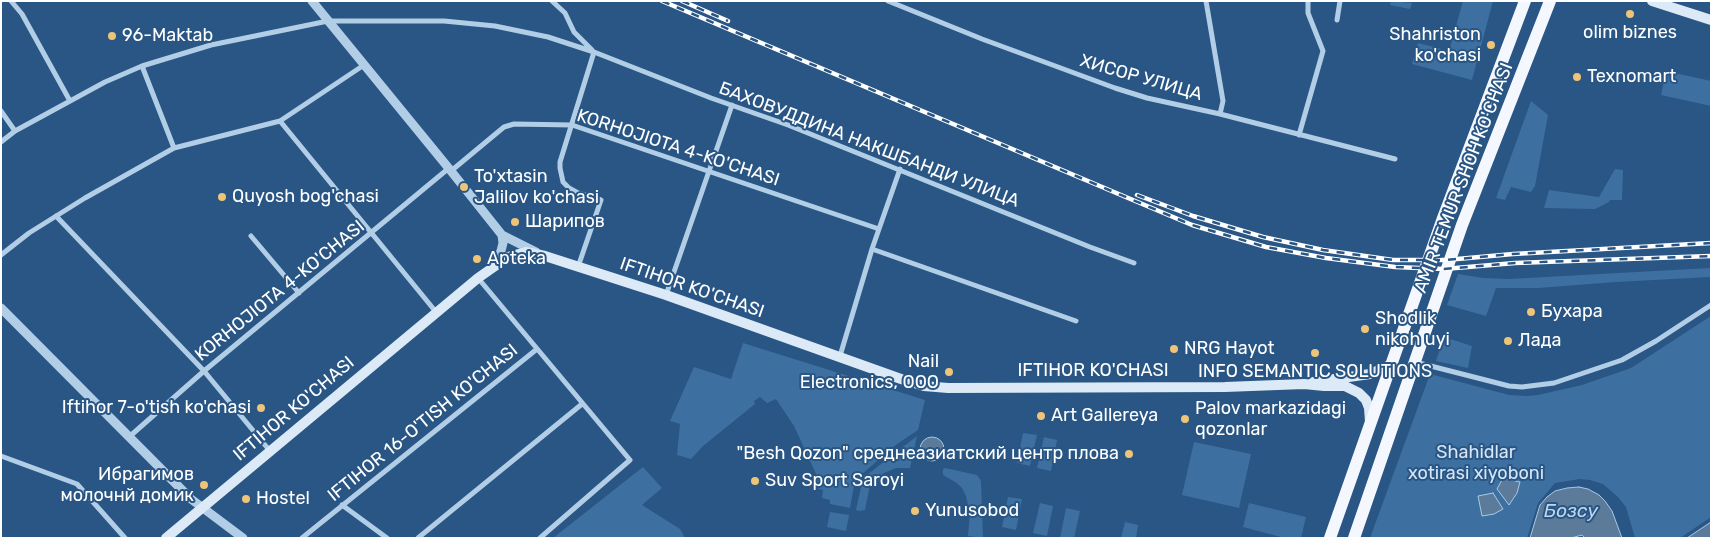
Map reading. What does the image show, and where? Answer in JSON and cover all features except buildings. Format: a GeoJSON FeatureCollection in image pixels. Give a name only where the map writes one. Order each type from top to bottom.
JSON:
{"type":"FeatureCollection","features":[{"type":"Feature","properties":{"kind":"main road","name":"AMIR TEMUR SHOH KO'CHASI"},"geometry":{"type":"LineString","coordinates":[[1330,538],[1443,218],[1525,1]]}},
{"type":"Feature","properties":{"kind":"main road","name":"AMIR TEMUR SHOH KO'CHASI"},"geometry":{"type":"LineString","coordinates":[[1354,538],[1462,225],[1550,1]]}},
{"type":"Feature","properties":{"kind":"main road"},"geometry":{"type":"LineString","coordinates":[[1652,1],[1711,20]]}},
{"type":"Feature","properties":{"kind":"main road","name":"IFTIHOR KO'CHASI"},"geometry":{"type":"LineString","coordinates":[[166,538],[436,312],[493,266],[517,253],[526,252],[545,256],[666,295],[908,382],[932,387],[1215,387],[1304,384],[1370,374],[1392,364]]}},
{"type":"Feature","properties":{"kind":"main road","name":"IFTIHOR KO'CHASI"},"geometry":{"type":"LineString","coordinates":[[1304,384],[1345,386],[1356,391],[1368,404],[1370,423]]}},
{"type":"Feature","properties":{"kind":"street"},"geometry":{"type":"LineString","coordinates":[[11,1],[22,14],[70,100]]}},
{"type":"Feature","properties":{"kind":"street"},"geometry":{"type":"LineString","coordinates":[[312,1],[502,235],[545,256]]}},
{"type":"Feature","properties":{"kind":"street"},"geometry":{"type":"LineString","coordinates":[[552,1],[564,13],[574,32],[594,52],[560,162],[560,174],[563,182],[569,188],[578,193],[601,200],[578,267]]}},
{"type":"Feature","properties":{"kind":"street"},"geometry":{"type":"LineString","coordinates":[[1206,1],[1223,100],[1220,114]]}},
{"type":"Feature","properties":{"kind":"street"},"geometry":{"type":"LineString","coordinates":[[1299,135],[1323,51],[1308,13],[1308,1]]}},
{"type":"Feature","properties":{"kind":"street"},"geometry":{"type":"LineString","coordinates":[[1337,20],[1340,1]]}},
{"type":"Feature","properties":{"kind":"street","name":"ХИСОР УЛИЦА"},"geometry":{"type":"LineString","coordinates":[[890,2],[982,39],[1147,98],[1220,114],[1394,159]]}},
{"type":"Feature","properties":{"kind":"street","name":"БАХОВУДДИНА НАКШБАНДИ УЛИЦА"},"geometry":{"type":"LineString","coordinates":[[1,142],[15,131],[105,82],[142,66],[210,45],[328,21],[444,21],[495,26],[548,37],[594,52],[788,125],[1134,263]]}},
{"type":"Feature","properties":{"kind":"street"},"geometry":{"type":"LineString","coordinates":[[1,255],[29,233],[114,180],[174,148],[280,121],[364,65]]}},
{"type":"Feature","properties":{"kind":"street"},"geometry":{"type":"LineString","coordinates":[[142,66],[174,148]]}},
{"type":"Feature","properties":{"kind":"street"},"geometry":{"type":"LineString","coordinates":[[666,295],[732,105]]}},
{"type":"Feature","properties":{"kind":"street"},"geometry":{"type":"LineString","coordinates":[[1,111],[15,131]]}},
{"type":"Feature","properties":{"kind":"street"},"geometry":{"type":"LineString","coordinates":[[280,121],[436,312]]}},
{"type":"Feature","properties":{"kind":"street","name":"KORHOJIOTA 4-KO'CHASI"},"geometry":{"type":"LineString","coordinates":[[129,437],[204,371],[504,126],[514,124],[572,125],[879,229]]}},
{"type":"Feature","properties":{"kind":"street"},"geometry":{"type":"LineString","coordinates":[[840,356],[872,249],[900,169]]}},
{"type":"Feature","properties":{"kind":"street"},"geometry":{"type":"LineString","coordinates":[[56,216],[204,371],[270,450]]}},
{"type":"Feature","properties":{"kind":"street"},"geometry":{"type":"LineString","coordinates":[[493,266],[501,251],[502,235]]}},
{"type":"Feature","properties":{"kind":"street"},"geometry":{"type":"LineString","coordinates":[[251,236],[299,293]]}},
{"type":"Feature","properties":{"kind":"street"},"geometry":{"type":"LineString","coordinates":[[872,249],[1076,321]]}},
{"type":"Feature","properties":{"kind":"street"},"geometry":{"type":"LineString","coordinates":[[478,278],[630,460],[540,538]]}},
{"type":"Feature","properties":{"kind":"street"},"geometry":{"type":"LineString","coordinates":[[1414,362],[1509,386],[1522,387],[1554,383],[1622,360],[1711,306]]}},
{"type":"Feature","properties":{"kind":"street"},"geometry":{"type":"LineString","coordinates":[[1,308],[191,499],[243,538]]}},
{"type":"Feature","properties":{"kind":"street","name":"IFTIHOR 16-O'TISH KO'CHASI"},"geometry":{"type":"LineString","coordinates":[[302,538],[537,349]]}},
{"type":"Feature","properties":{"kind":"street"},"geometry":{"type":"LineString","coordinates":[[418,538],[582,404]]}},
{"type":"Feature","properties":{"kind":"street"},"geometry":{"type":"LineString","coordinates":[[1,456],[77,484],[125,538]]}},
{"type":"Feature","properties":{"kind":"street"},"geometry":{"type":"LineString","coordinates":[[342,505],[387,538]]}},
{"type":"Feature","properties":{"kind":"green space"},"geometry":{"type":"Polygon","coordinates":[[[1391,1],[1412,3],[1410,9],[1390,5],[1391,1]]]}},
{"type":"Feature","properties":{"kind":"green space"},"geometry":{"type":"Polygon","coordinates":[[[1463,1],[1493,1],[1472,80],[1412,64],[1418,43],[1449,51],[1463,1]]]}},
{"type":"Feature","properties":{"kind":"green space"},"geometry":{"type":"Polygon","coordinates":[[[1666,71],[1711,81],[1711,106],[1661,95],[1666,71]]]}},
{"type":"Feature","properties":{"kind":"green space"},"geometry":{"type":"Polygon","coordinates":[[[1531,101],[1548,115],[1535,186],[1531,192],[1511,187],[1505,200],[1496,198],[1531,101]]]}},
{"type":"Feature","properties":{"kind":"green space"},"geometry":{"type":"Polygon","coordinates":[[[1615,169],[1623,170],[1622,200],[1610,200],[1595,209],[1544,208],[1549,190],[1599,197],[1615,169]]]}},
{"type":"Feature","properties":{"kind":"green space"},"geometry":{"type":"Polygon","coordinates":[[[1710,268],[1710,277],[1538,288],[1496,288],[1486,316],[1447,305],[1458,274],[1483,278],[1509,279],[1710,268]]]}},
{"type":"Feature","properties":{"kind":"green space","name":"Shahidlar xotirasi xiyoboni"},"geometry":{"type":"Polygon","coordinates":[[[1711,316],[1711,517],[1680,538],[1635,538],[1626,507],[1618,497],[1603,484],[1580,479],[1555,483],[1538,503],[1527,538],[1370,538],[1430,374],[1509,395],[1538,395],[1582,385],[1631,368],[1711,316]]]}},
{"type":"Feature","properties":{"kind":"green space"},"geometry":{"type":"Polygon","coordinates":[[[1444,337],[1472,346],[1468,368],[1436,361],[1444,337]]]}},
{"type":"Feature","properties":{"kind":"green space"},"geometry":{"type":"Polygon","coordinates":[[[743,343],[925,400],[918,430],[897,444],[855,480],[850,508],[830,504],[830,500],[822,498],[823,490],[815,488],[816,474],[794,426],[776,399],[767,403],[760,397],[754,401],[755,404],[703,446],[691,459],[677,455],[680,424],[670,421],[694,367],[731,379],[743,343]]]}},
{"type":"Feature","properties":{"kind":"green space"},"geometry":{"type":"Polygon","coordinates":[[[1023,433],[1037,435],[1030,466],[1017,463],[1023,433]]]}},
{"type":"Feature","properties":{"kind":"green space"},"geometry":{"type":"Polygon","coordinates":[[[917,436],[910,468],[896,468],[877,478],[870,485],[865,510],[856,510],[863,478],[917,436]]]}},
{"type":"Feature","properties":{"kind":"green space"},"geometry":{"type":"Polygon","coordinates":[[[1044,437],[1057,440],[1051,471],[1037,468],[1044,437]]]}},
{"type":"Feature","properties":{"kind":"green space"},"geometry":{"type":"Polygon","coordinates":[[[1194,442],[1251,454],[1239,508],[1182,495],[1194,442]]]}},
{"type":"Feature","properties":{"kind":"green space"},"geometry":{"type":"Polygon","coordinates":[[[643,467],[662,488],[642,505],[680,529],[685,538],[553,538],[643,467]]]}},
{"type":"Feature","properties":{"kind":"green space"},"geometry":{"type":"Polygon","coordinates":[[[943,469],[977,475],[981,481],[983,538],[968,536],[970,514],[966,496],[957,483],[943,475],[943,469]]]}},
{"type":"Feature","properties":{"kind":"green space"},"geometry":{"type":"Polygon","coordinates":[[[1008,497],[1022,499],[1016,530],[1002,527],[1008,497]]]}},
{"type":"Feature","properties":{"kind":"green space"},"geometry":{"type":"Polygon","coordinates":[[[1040,503],[1053,506],[1047,536],[1033,533],[1040,503]]]}},
{"type":"Feature","properties":{"kind":"green space"},"geometry":{"type":"Polygon","coordinates":[[[1249,503],[1306,517],[1301,538],[1285,538],[1243,527],[1249,503]]]}},
{"type":"Feature","properties":{"kind":"green space"},"geometry":{"type":"Polygon","coordinates":[[[1066,508],[1080,511],[1074,538],[1060,538],[1066,508]]]}},
{"type":"Feature","properties":{"kind":"green space"},"geometry":{"type":"Polygon","coordinates":[[[830,512],[849,515],[846,531],[827,527],[830,512]]]}},
{"type":"Feature","properties":{"kind":"green space"},"geometry":{"type":"Polygon","coordinates":[[[1125,522],[1138,525],[1136,538],[1121,538],[1125,522]]]}},
{"type":"Feature","properties":{"kind":"water"},"geometry":{"type":"Polygon","coordinates":[[[932,437],[940,441],[944,449],[940,457],[932,461],[924,457],[920,449],[924,441],[932,437]]]}},
{"type":"Feature","properties":{"kind":"water"},"geometry":{"type":"Polygon","coordinates":[[[1503,478],[1520,482],[1517,493],[1509,505],[1497,489],[1503,478]]]}},
{"type":"Feature","properties":{"kind":"water","name":"Бозсу"},"geometry":{"type":"Polygon","coordinates":[[[1579,487],[1588,489],[1605,501],[1612,511],[1622,538],[1585,538],[1582,535],[1571,538],[1530,538],[1540,505],[1547,497],[1555,491],[1579,487]]]}},
{"type":"Feature","properties":{"kind":"water"},"geometry":{"type":"Polygon","coordinates":[[[1493,493],[1503,509],[1494,514],[1482,516],[1478,496],[1493,493]]]}},
{"type":"Feature","properties":{"kind":"water"},"geometry":{"type":"Polygon","coordinates":[[[1711,522],[1711,538],[1687,538],[1711,522]]]}},
{"type":"Feature","properties":{"kind":"railway"},"geometry":{"type":"LineString","coordinates":[[662,1],[1192,225],[1266,247],[1326,258],[1395,267],[1444,269],[1515,263],[1711,256]]}},
{"type":"Feature","properties":{"kind":"railway"},"geometry":{"type":"LineString","coordinates":[[682,1],[728,21]]}},
{"type":"Feature","properties":{"kind":"railway"},"geometry":{"type":"LineString","coordinates":[[1137,195],[1193,216],[1263,237],[1323,250],[1393,260],[1446,260],[1513,254],[1711,243]]}},
{"type":"Feature","properties":{"kind":"place","name":"olim biznes"},"geometry":{"type":"Point","coordinates":[1630,14]}},
{"type":"Feature","properties":{"kind":"place","name":"96-Maktab"},"geometry":{"type":"Point","coordinates":[112,36]}},
{"type":"Feature","properties":{"kind":"place","name":"Shahriston ko'chasi"},"geometry":{"type":"Point","coordinates":[1491,45]}},
{"type":"Feature","properties":{"kind":"place","name":"Texnomart"},"geometry":{"type":"Point","coordinates":[1577,77]}},
{"type":"Feature","properties":{"kind":"place","name":"To'xtasin Jalilov ko'chasi"},"geometry":{"type":"Point","coordinates":[464,187]}},
{"type":"Feature","properties":{"kind":"place","name":"Quyosh bog'chasi"},"geometry":{"type":"Point","coordinates":[222,197]}},
{"type":"Feature","properties":{"kind":"place","name":"Шарипов"},"geometry":{"type":"Point","coordinates":[515,222]}},
{"type":"Feature","properties":{"kind":"place","name":"Apteka"},"geometry":{"type":"Point","coordinates":[477,259]}},
{"type":"Feature","properties":{"kind":"place","name":"Бухара"},"geometry":{"type":"Point","coordinates":[1531,312]}},
{"type":"Feature","properties":{"kind":"place","name":"Shodlik nikoh uyi"},"geometry":{"type":"Point","coordinates":[1365,329]}},
{"type":"Feature","properties":{"kind":"place","name":"Лада"},"geometry":{"type":"Point","coordinates":[1508,341]}},
{"type":"Feature","properties":{"kind":"place","name":"NRG Hayot"},"geometry":{"type":"Point","coordinates":[1174,349]}},
{"type":"Feature","properties":{"kind":"place","name":"INFO SEMANTIC SOLUTIONS"},"geometry":{"type":"Point","coordinates":[1315,353]}},
{"type":"Feature","properties":{"kind":"place","name":"Nail Electronics, ООО"},"geometry":{"type":"Point","coordinates":[949,372]}},
{"type":"Feature","properties":{"kind":"place","name":"Iftihor 7-o'tish ko'chasi"},"geometry":{"type":"Point","coordinates":[261,408]}},
{"type":"Feature","properties":{"kind":"place","name":"Art Gallereya"},"geometry":{"type":"Point","coordinates":[1041,416]}},
{"type":"Feature","properties":{"kind":"place","name":"Palov markazidagi qozonlar"},"geometry":{"type":"Point","coordinates":[1185,419]}},
{"type":"Feature","properties":{"kind":"place","name":"\"Besh Qozon\" среднеазиатский центр плова"},"geometry":{"type":"Point","coordinates":[1129,454]}},
{"type":"Feature","properties":{"kind":"place","name":"Suv Sport Saroyi"},"geometry":{"type":"Point","coordinates":[755,481]}},
{"type":"Feature","properties":{"kind":"place","name":"Ибрагимов молочнй домик"},"geometry":{"type":"Point","coordinates":[204,485]}},
{"type":"Feature","properties":{"kind":"place","name":"Hostel"},"geometry":{"type":"Point","coordinates":[246,499]}},
{"type":"Feature","properties":{"kind":"place","name":"Yunusobod"},"geometry":{"type":"Point","coordinates":[915,511]}}]}
